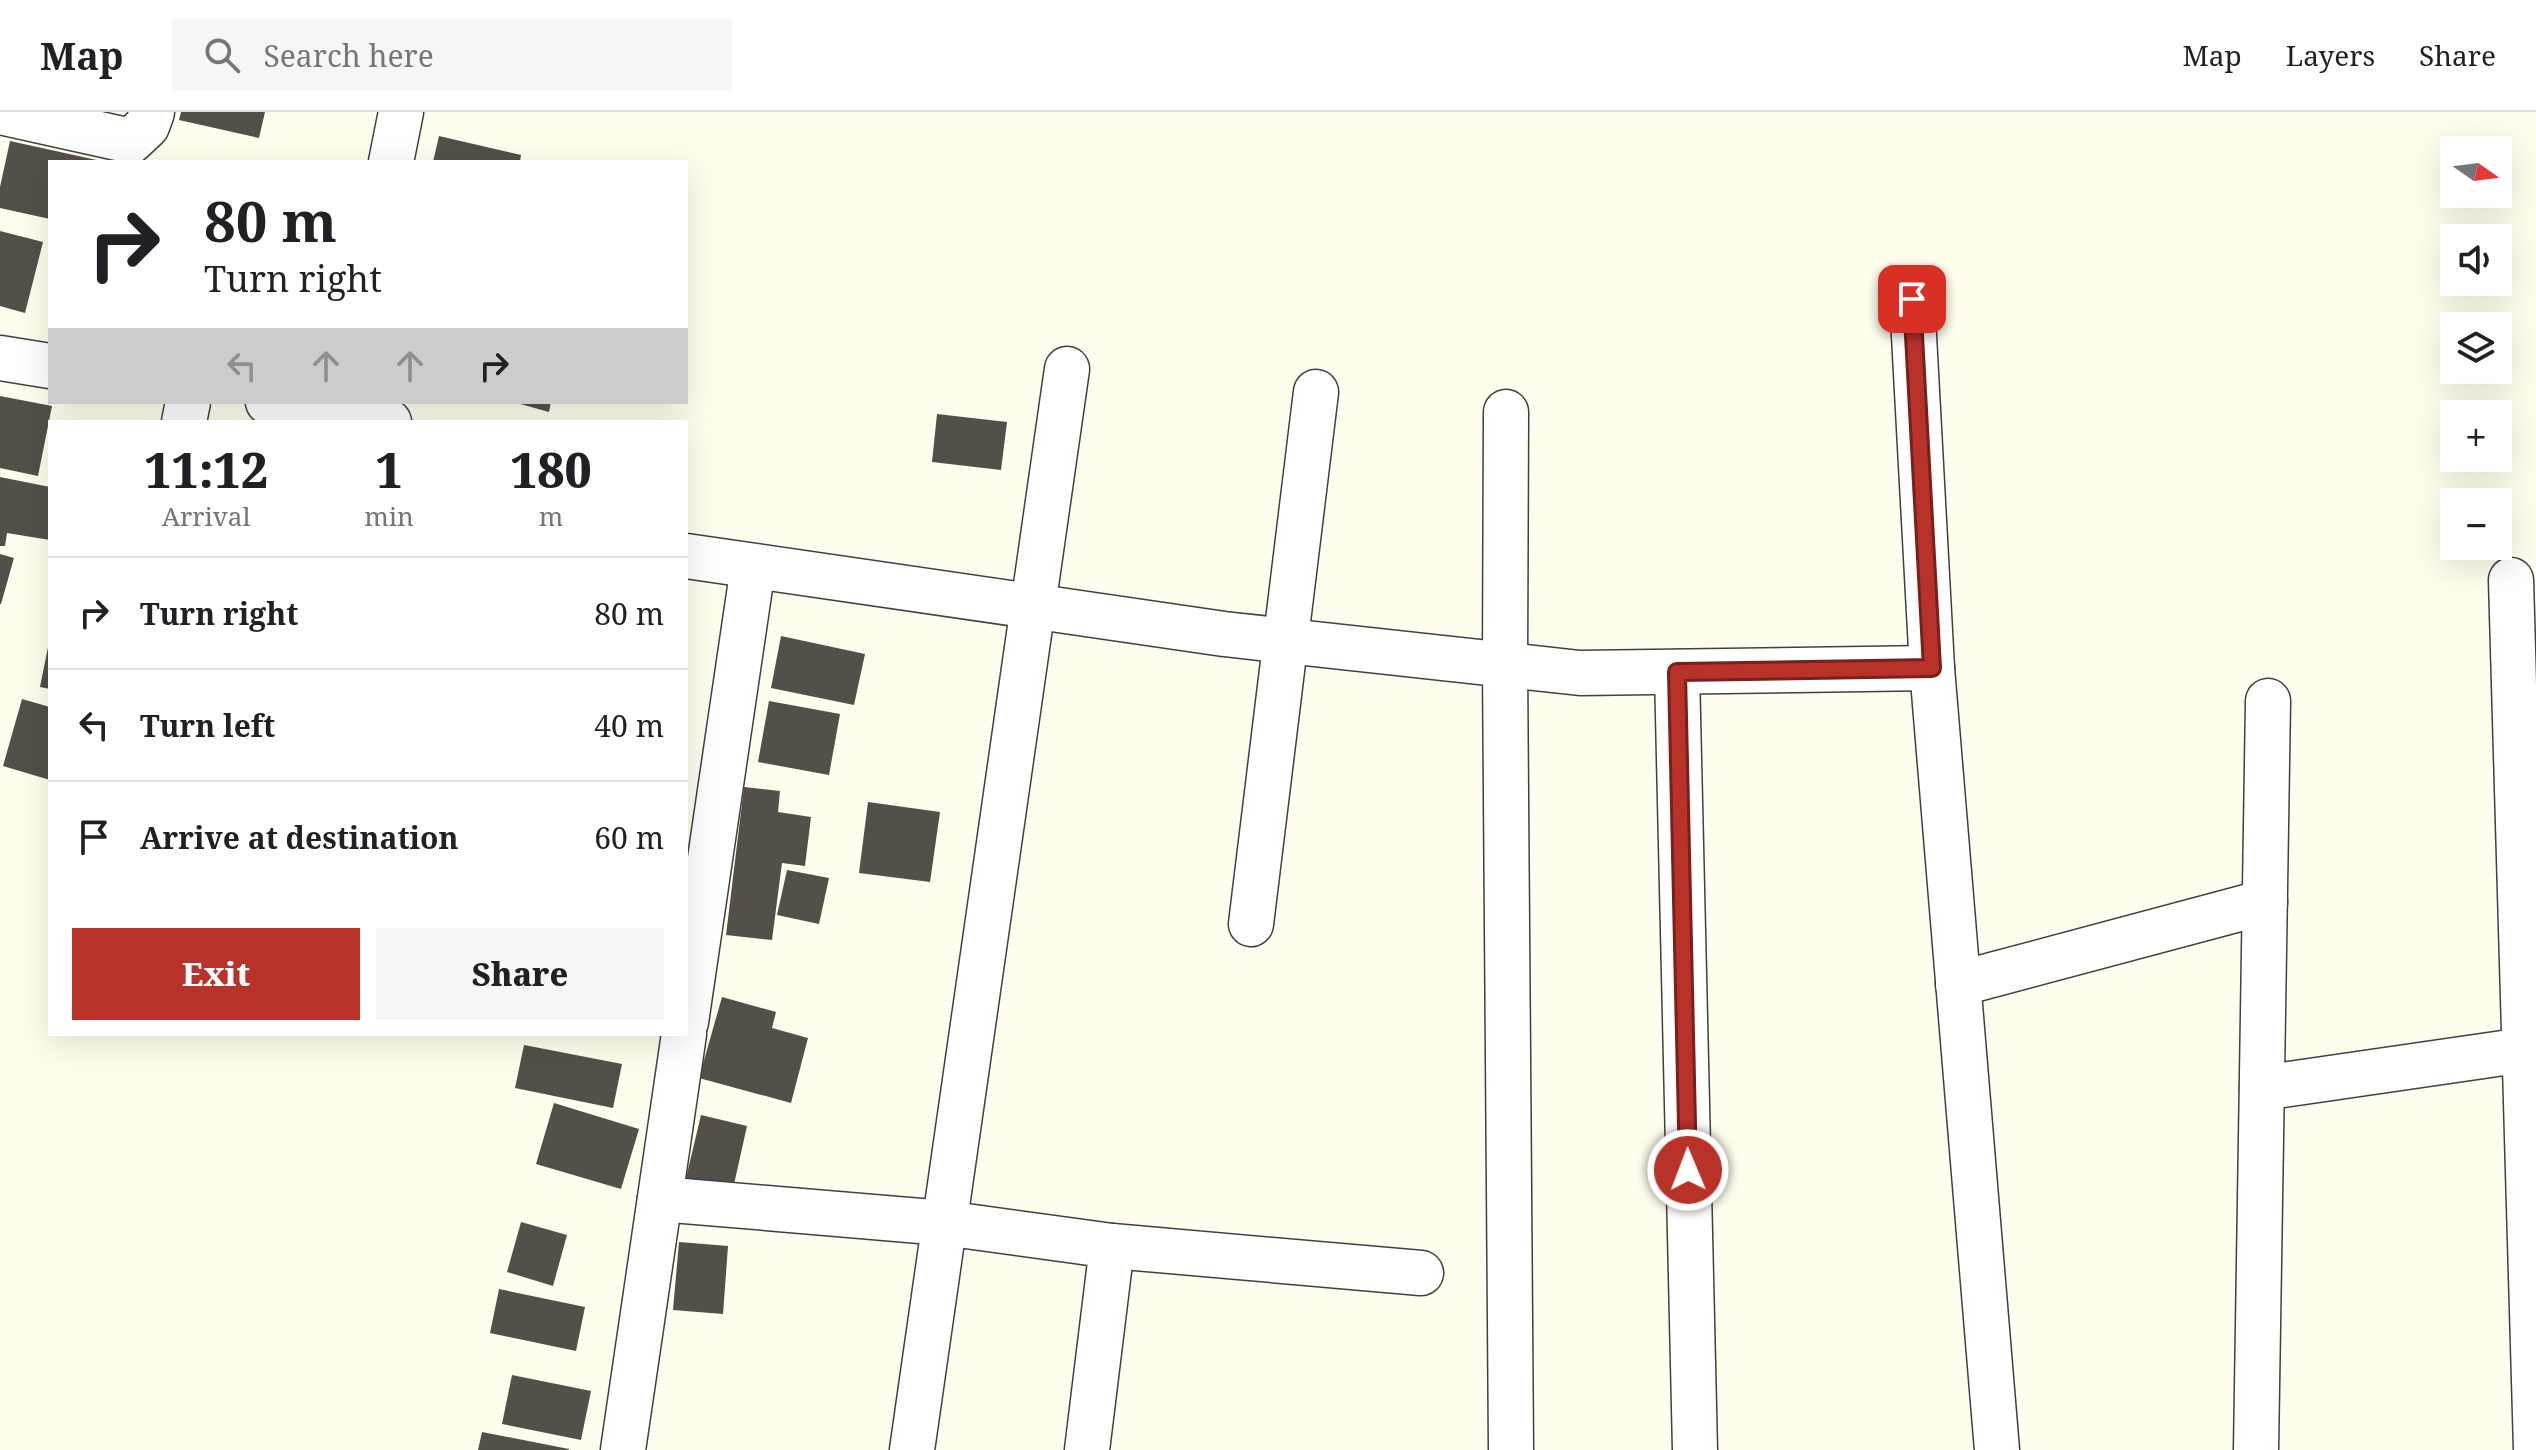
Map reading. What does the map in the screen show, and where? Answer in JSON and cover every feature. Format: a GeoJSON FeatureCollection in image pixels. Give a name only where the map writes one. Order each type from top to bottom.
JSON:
{"type":"FeatureCollection","features":[{"type":"Feature","properties":{"kind":"street"},"geometry":{"type":"LineString","coordinates":[[0,112],[131,141],[147,126],[152,112]]}},
{"type":"Feature","properties":{"kind":"street"},"geometry":{"type":"LineString","coordinates":[[391,160],[401,112]]}},
{"type":"Feature","properties":{"kind":"street"},"geometry":{"type":"LineString","coordinates":[[1912,299],[1932,668],[1997,1450]]}},
{"type":"Feature","properties":{"kind":"street"},"geometry":{"type":"LineString","coordinates":[[0,358],[48,366]]}},
{"type":"Feature","properties":{"kind":"street"},"geometry":{"type":"LineString","coordinates":[[912,1450],[1067,369]]}},
{"type":"Feature","properties":{"kind":"street"},"geometry":{"type":"LineString","coordinates":[[1251,924],[1316,392]]}},
{"type":"Feature","properties":{"kind":"street"},"geometry":{"type":"LineString","coordinates":[[291,404],[337,408],[382,420]]}},
{"type":"Feature","properties":{"kind":"street"},"geometry":{"type":"LineString","coordinates":[[1506,412],[1511,1450]]}},
{"type":"Feature","properties":{"kind":"street"},"geometry":{"type":"LineString","coordinates":[[688,556],[1224,634],[1580,673],[1932,668]]}},
{"type":"Feature","properties":{"kind":"street"},"geometry":{"type":"LineString","coordinates":[[688,1008],[753,567]]}},
{"type":"Feature","properties":{"kind":"street"},"geometry":{"type":"LineString","coordinates":[[2511,580],[2536,1450]]}},
{"type":"Feature","properties":{"kind":"street"},"geometry":{"type":"LineString","coordinates":[[1677,672],[1695,1450]]}},
{"type":"Feature","properties":{"kind":"street"},"geometry":{"type":"LineString","coordinates":[[2256,1450],[2268,701]]}},
{"type":"Feature","properties":{"kind":"street"},"geometry":{"type":"LineString","coordinates":[[1958,984],[2265,902]]}},
{"type":"Feature","properties":{"kind":"street"},"geometry":{"type":"LineString","coordinates":[[623,1450],[684,1036]]}},
{"type":"Feature","properties":{"kind":"street"},"geometry":{"type":"LineString","coordinates":[[2262,1088],[2524,1050]]}},
{"type":"Feature","properties":{"kind":"street"},"geometry":{"type":"LineString","coordinates":[[660,1199],[944,1223],[1112,1246],[1421,1273]]}},
{"type":"Feature","properties":{"kind":"street"},"geometry":{"type":"LineString","coordinates":[[1087,1450],[1112,1246]]}},
{"type":"Feature","properties":{"kind":"building"},"geometry":{"type":"Polygon","coordinates":[[[181,112],[265,112],[259,138],[179,120],[181,112]]]}},
{"type":"Feature","properties":{"kind":"building"},"geometry":{"type":"Polygon","coordinates":[[[439,136],[521,155],[520,160],[433,160],[439,136]]]}},
{"type":"Feature","properties":{"kind":"building"},"geometry":{"type":"Polygon","coordinates":[[[10,141],[96,160],[48,160],[48,219],[0,208],[0,187],[10,141]]]}},
{"type":"Feature","properties":{"kind":"building"},"geometry":{"type":"Polygon","coordinates":[[[0,231],[43,242],[25,313],[0,306],[0,231]]]}},
{"type":"Feature","properties":{"kind":"building"},"geometry":{"type":"Polygon","coordinates":[[[0,396],[52,406],[38,476],[0,468],[0,396]]]}},
{"type":"Feature","properties":{"kind":"building"},"geometry":{"type":"Polygon","coordinates":[[[520,404],[551,404],[549,412],[520,404]]]}},
{"type":"Feature","properties":{"kind":"building"},"geometry":{"type":"Polygon","coordinates":[[[937,414],[1007,422],[1001,470],[932,462],[937,414]]]}},
{"type":"Feature","properties":{"kind":"building"},"geometry":{"type":"Polygon","coordinates":[[[0,477],[48,487],[48,540],[7,533],[5,546],[0,546],[0,477]]]}},
{"type":"Feature","properties":{"kind":"building"},"geometry":{"type":"Polygon","coordinates":[[[0,554],[14,558],[1,604],[0,604],[0,554]]]}},
{"type":"Feature","properties":{"kind":"building"},"geometry":{"type":"Polygon","coordinates":[[[781,636],[865,654],[854,705],[771,688],[781,636]]]}},
{"type":"Feature","properties":{"kind":"building"},"geometry":{"type":"Polygon","coordinates":[[[48,647],[48,689],[40,687],[48,647]]]}},
{"type":"Feature","properties":{"kind":"building"},"geometry":{"type":"Polygon","coordinates":[[[22,699],[48,706],[48,779],[3,766],[22,699]]]}},
{"type":"Feature","properties":{"kind":"building"},"geometry":{"type":"Polygon","coordinates":[[[769,701],[840,714],[829,775],[758,762],[769,701]]]}},
{"type":"Feature","properties":{"kind":"building"},"geometry":{"type":"Polygon","coordinates":[[[744,787],[780,791],[778,812],[811,817],[805,866],[782,863],[772,940],[726,935],[744,787]]]}},
{"type":"Feature","properties":{"kind":"building"},"geometry":{"type":"Polygon","coordinates":[[[868,802],[940,812],[930,882],[859,873],[868,802]]]}},
{"type":"Feature","properties":{"kind":"building"},"geometry":{"type":"Polygon","coordinates":[[[787,870],[829,878],[819,924],[777,915],[787,870]]]}},
{"type":"Feature","properties":{"kind":"building"},"geometry":{"type":"Polygon","coordinates":[[[722,997],[776,1012],[772,1028],[808,1038],[791,1103],[699,1078],[722,997]]]}},
{"type":"Feature","properties":{"kind":"building"},"geometry":{"type":"Polygon","coordinates":[[[524,1045],[622,1064],[613,1108],[515,1088],[524,1045]]]}},
{"type":"Feature","properties":{"kind":"building"},"geometry":{"type":"Polygon","coordinates":[[[554,1103],[639,1129],[621,1189],[536,1164],[554,1103]]]}},
{"type":"Feature","properties":{"kind":"building"},"geometry":{"type":"Polygon","coordinates":[[[701,1115],[747,1126],[733,1189],[686,1178],[701,1115]]]}},
{"type":"Feature","properties":{"kind":"building"},"geometry":{"type":"Polygon","coordinates":[[[521,1222],[567,1235],[553,1286],[507,1272],[521,1222]]]}},
{"type":"Feature","properties":{"kind":"building"},"geometry":{"type":"Polygon","coordinates":[[[679,1242],[728,1246],[723,1314],[673,1310],[679,1242]]]}},
{"type":"Feature","properties":{"kind":"building"},"geometry":{"type":"Polygon","coordinates":[[[499,1289],[585,1307],[576,1351],[490,1333],[499,1289]]]}},
{"type":"Feature","properties":{"kind":"building"},"geometry":{"type":"Polygon","coordinates":[[[512,1375],[591,1391],[581,1440],[502,1424],[512,1375]]]}},
{"type":"Feature","properties":{"kind":"building"},"geometry":{"type":"Polygon","coordinates":[[[482,1432],[569,1449],[569,1450],[478,1450],[482,1432]]]}},
{"type":"Feature","properties":{"kind":"route"},"geometry":{"type":"LineString","coordinates":[[1688,1170],[1677,672],[1932,668],[1912,299]]}}]}
